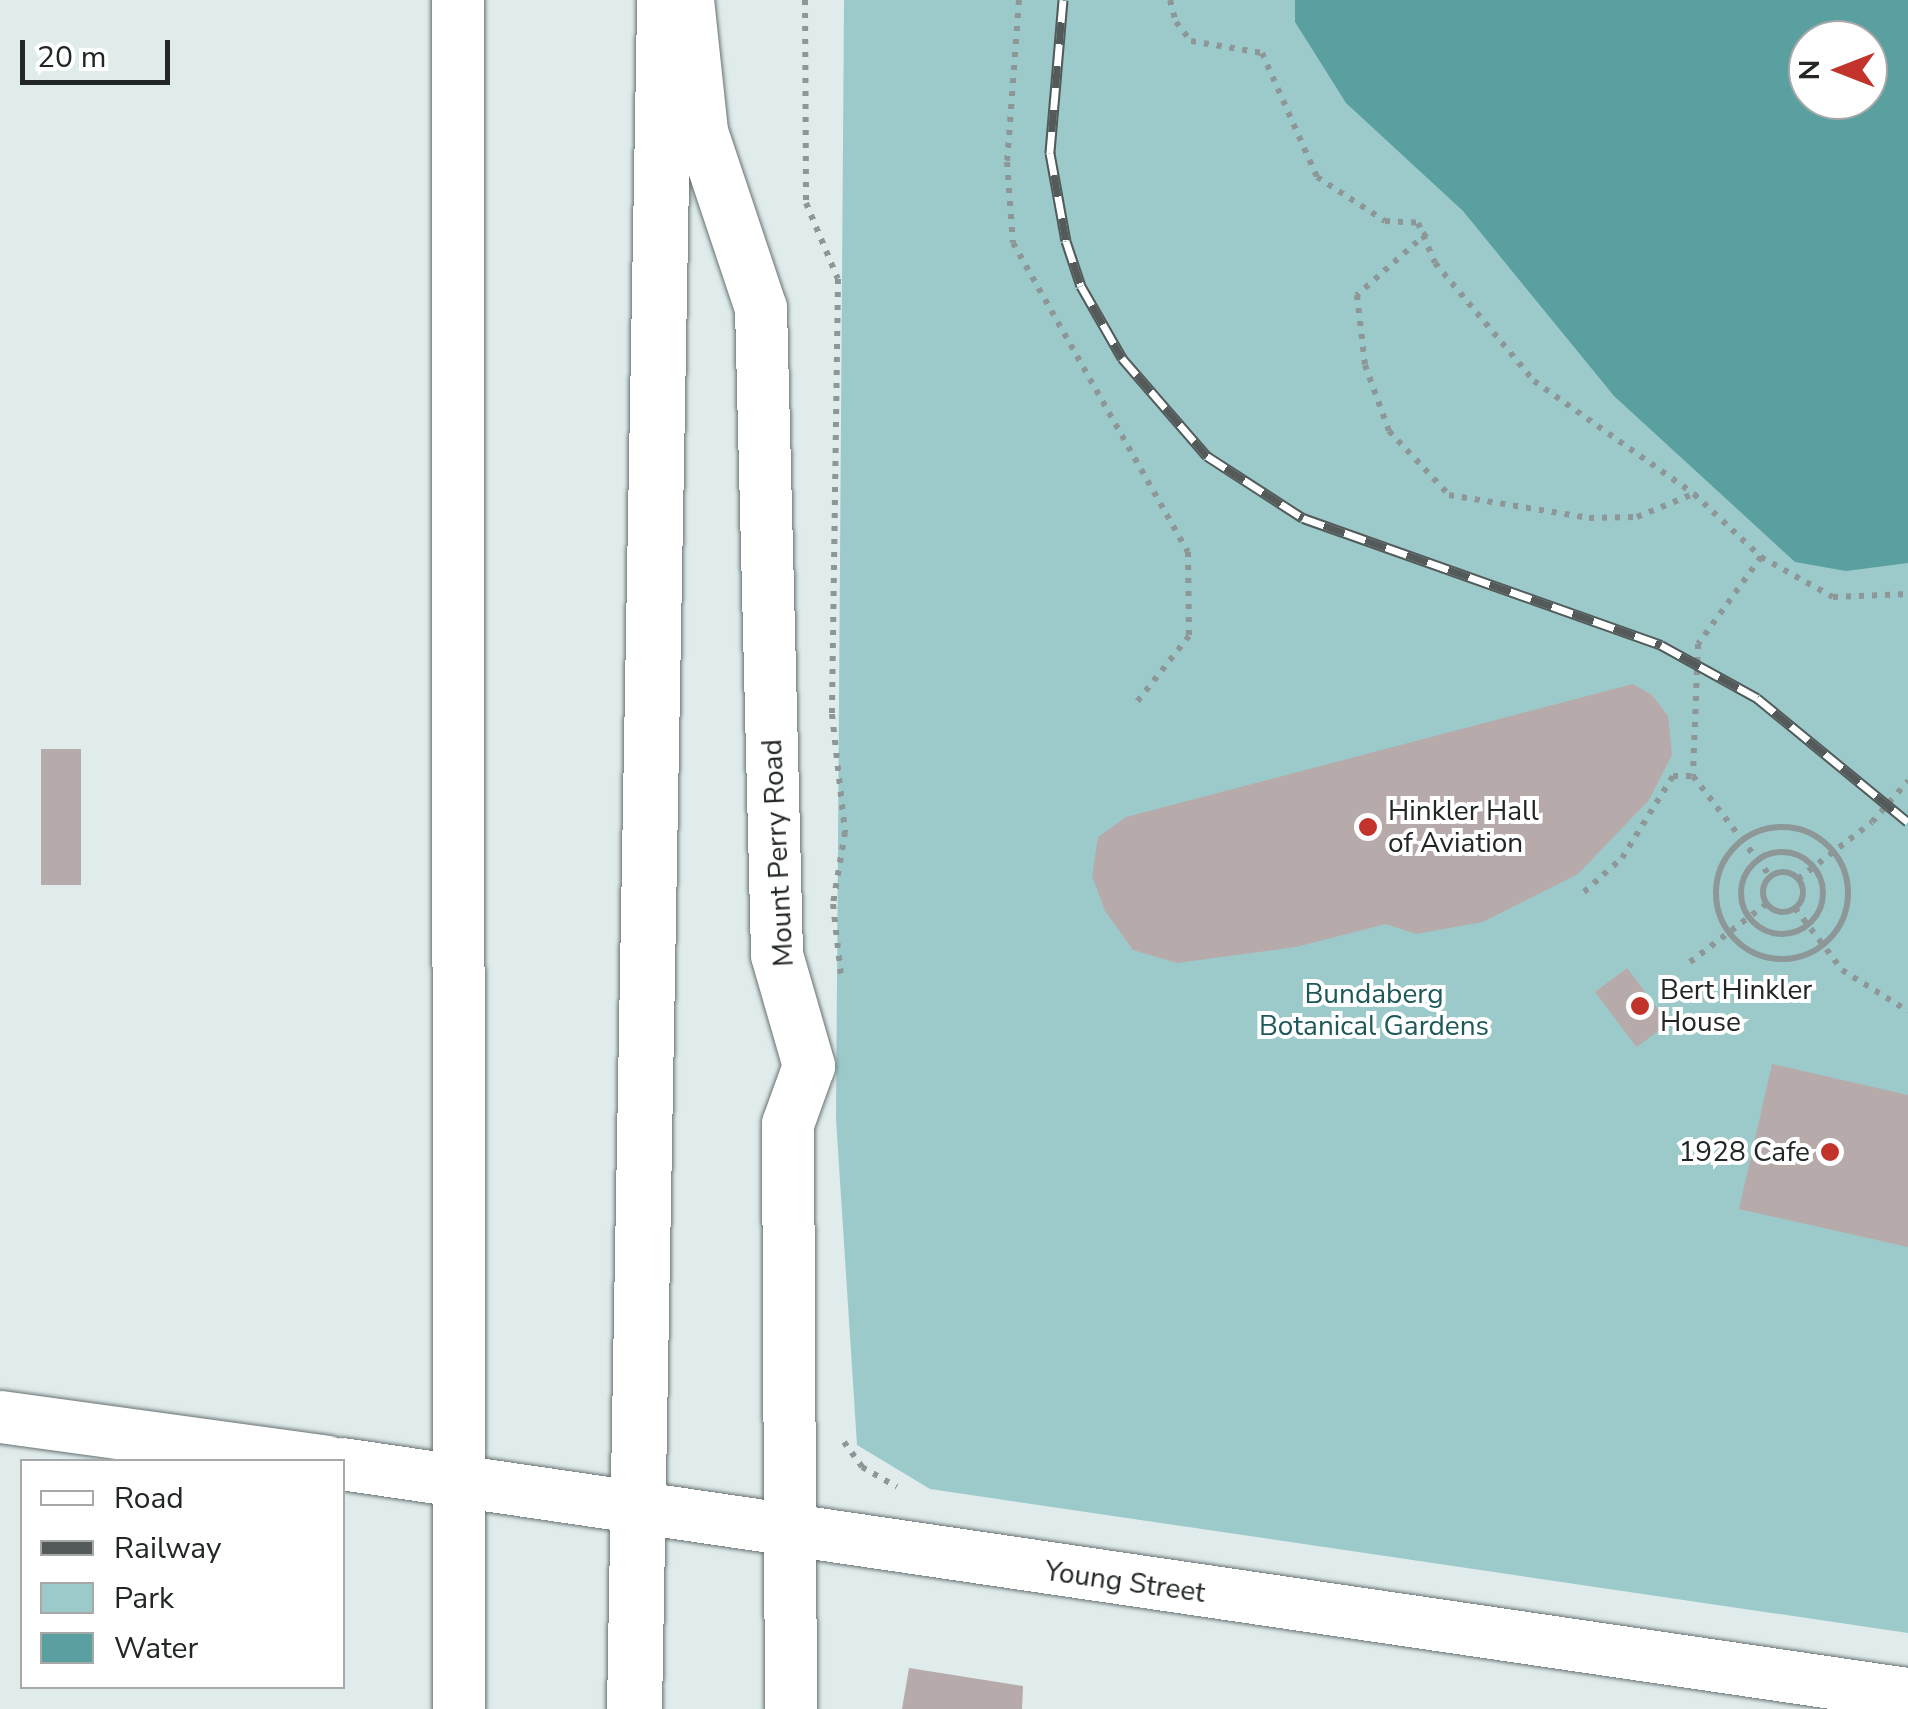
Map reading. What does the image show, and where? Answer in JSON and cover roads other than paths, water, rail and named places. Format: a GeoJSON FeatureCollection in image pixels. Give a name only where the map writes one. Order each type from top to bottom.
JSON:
{"type":"FeatureCollection","features":[{"type":"Feature","properties":{"kind":"main road"},"geometry":{"type":"LineString","coordinates":[[634,1709],[633,1505],[664,0]]}},
{"type":"Feature","properties":{"kind":"street"},"geometry":{"type":"LineString","coordinates":[[458,0],[454,1479],[459,1709]]}},
{"type":"Feature","properties":{"kind":"street","name":"Mount Perry Road"},"geometry":{"type":"LineString","coordinates":[[688,0],[702,132],[762,308],[777,956],[809,1066],[788,1124],[791,1709]]}},
{"type":"Feature","properties":{"kind":"street"},"geometry":{"type":"LineString","coordinates":[[0,1417],[305,1459]]}},
{"type":"Feature","properties":{"kind":"street","name":"Young Street"},"geometry":{"type":"LineString","coordinates":[[345,1464],[633,1505],[791,1534],[1908,1694]]}},
{"type":"Feature","properties":{"kind":"water"},"geometry":{"type":"Polygon","coordinates":[[[1295,0],[1908,0],[1908,563],[1846,571],[1795,562],[1614,396],[1463,211],[1346,103],[1295,22],[1295,0]]]}},
{"type":"Feature","properties":{"kind":"railway"},"geometry":{"type":"LineString","coordinates":[[1063,0],[1050,153],[1066,241],[1081,286],[1122,358],[1207,456],[1303,518],[1661,645],[1757,698],[1908,822]]}},
{"type":"Feature","properties":{"kind":"place","name":"Hinkler Hall of Aviation"},"geometry":{"type":"Point","coordinates":[1368,827]}},
{"type":"Feature","properties":{"kind":"place","name":"Bert Hinkler House"},"geometry":{"type":"Point","coordinates":[1640,1006]}},
{"type":"Feature","properties":{"kind":"place","name":"1928 Cafe"},"geometry":{"type":"Point","coordinates":[1830,1152]}},
{"type":"Feature","properties":{"kind":"park label","name":"Bundaberg Botanical Gardens"},"geometry":{"type":"Point","coordinates":[1374,1010]}}]}
